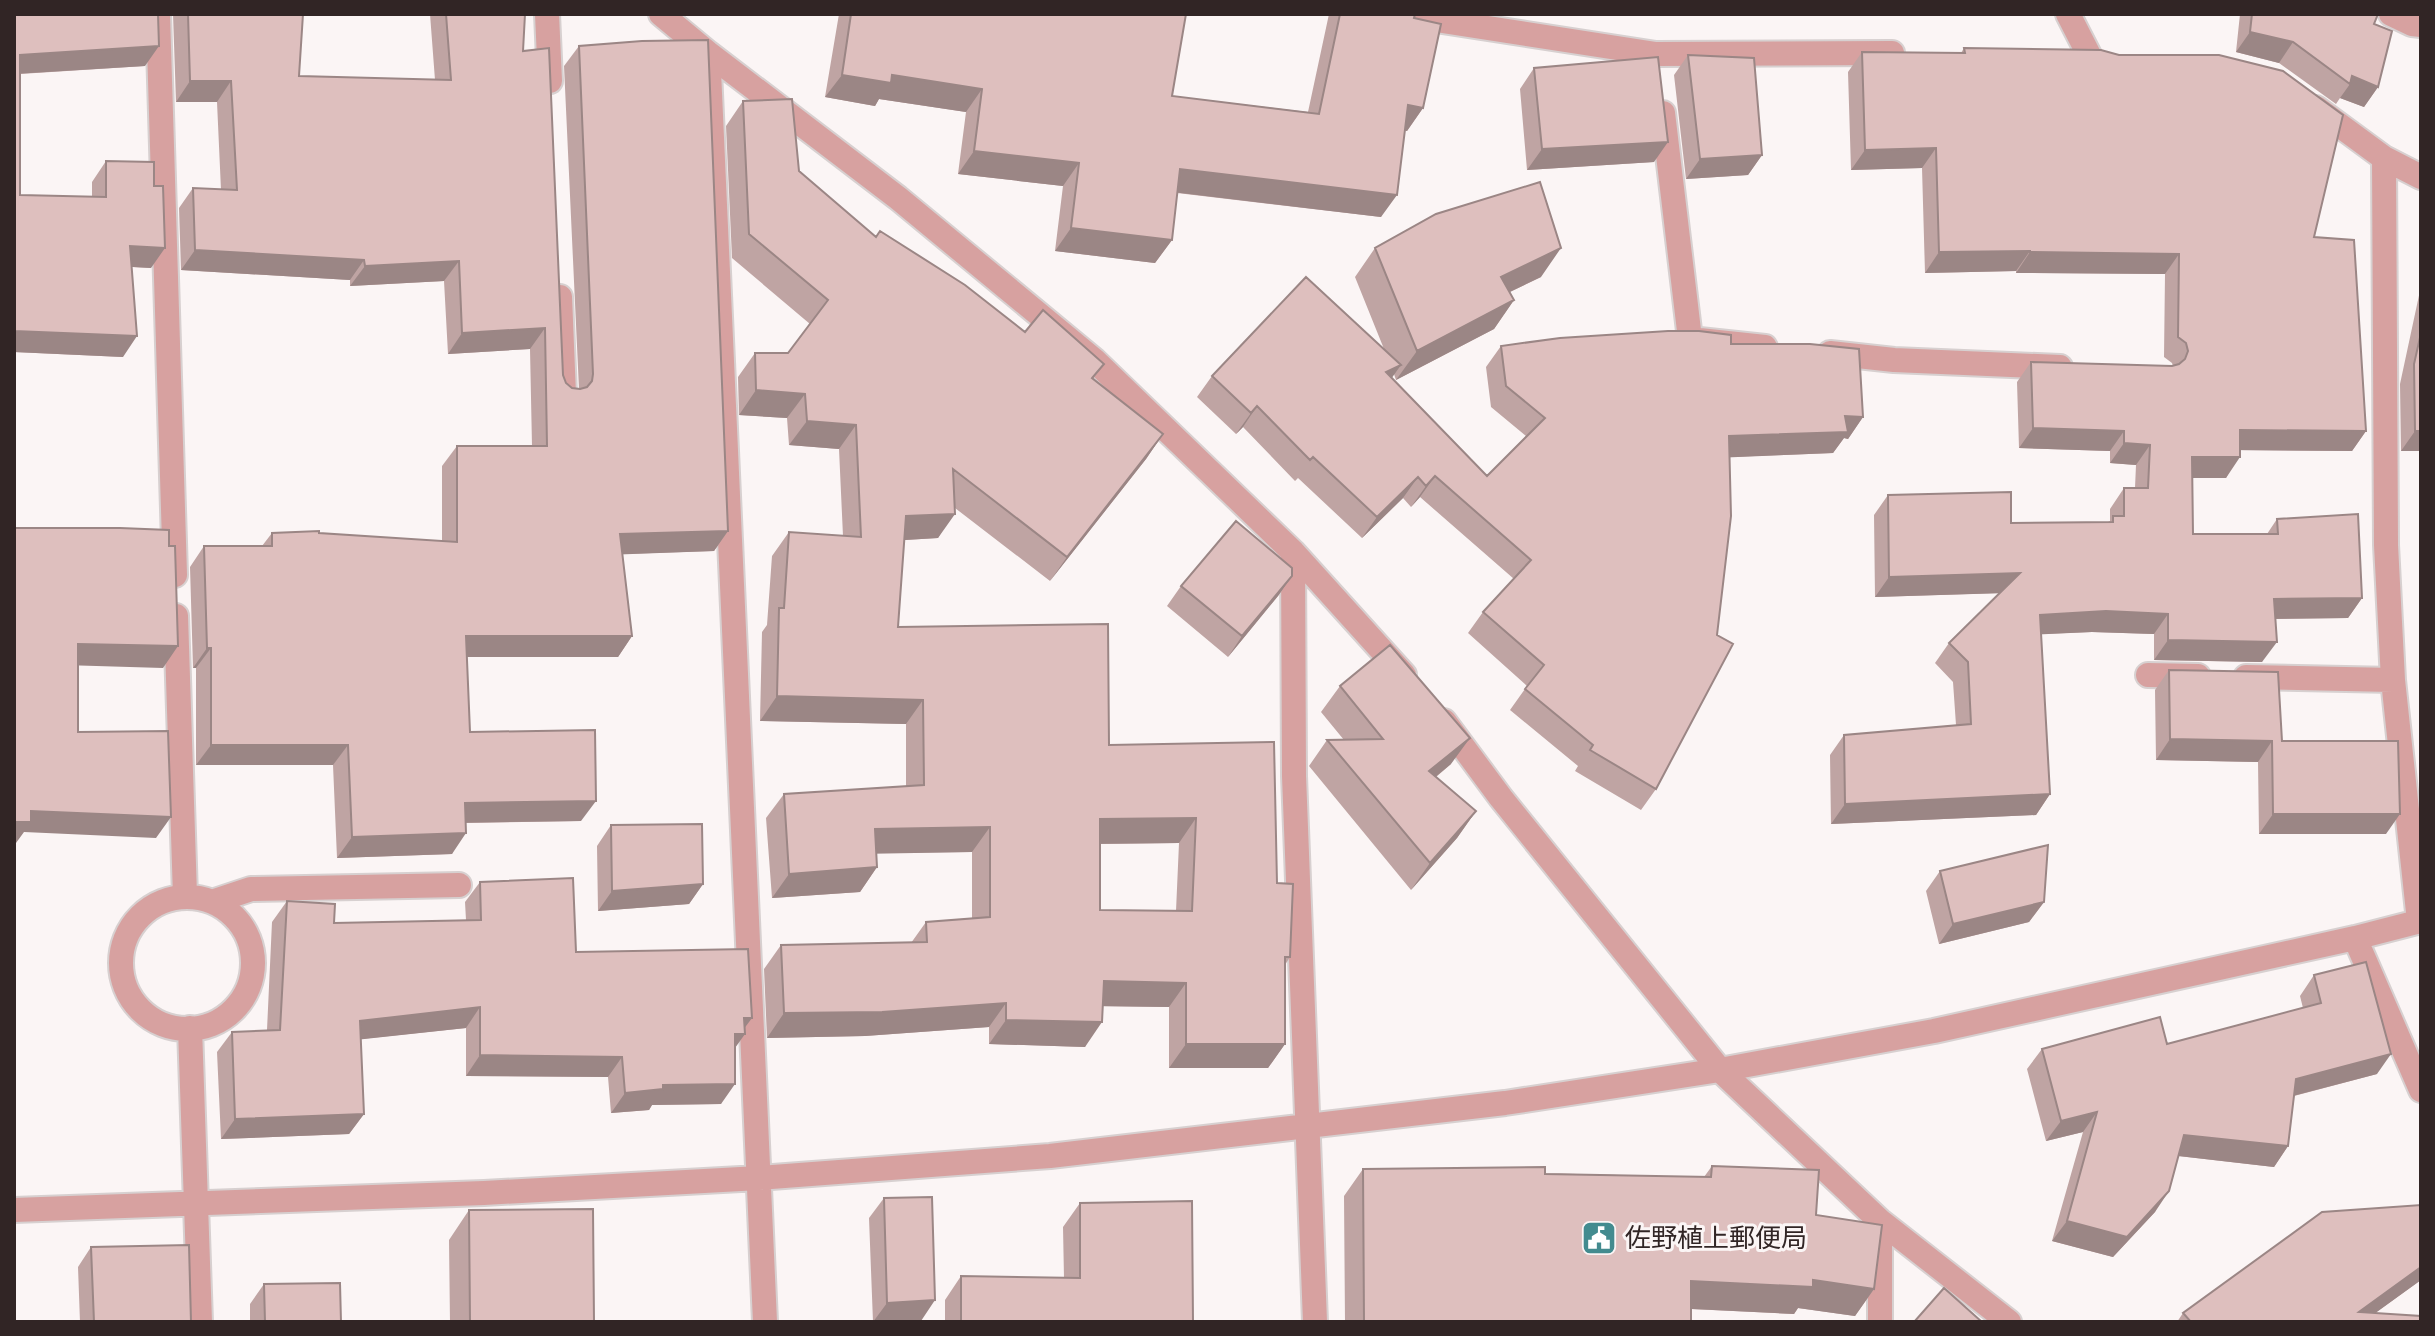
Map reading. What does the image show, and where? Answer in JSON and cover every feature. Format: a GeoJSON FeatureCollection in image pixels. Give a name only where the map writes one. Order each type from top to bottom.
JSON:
{"type":"FeatureCollection","features":[{"type":"Feature","properties":{"kind":"street"},"geometry":{"type":"LineString","coordinates":[[158,14],[185,896]]}},
{"type":"Feature","properties":{"kind":"street"},"geometry":{"type":"LineString","coordinates":[[547,14],[551,109]]}},
{"type":"Feature","properties":{"kind":"street"},"geometry":{"type":"LineString","coordinates":[[661,14],[898,198],[1094,360],[1293,552],[1422,695],[1720,1070],[1880,1221],[2009,1322]]}},
{"type":"Feature","properties":{"kind":"street"},"geometry":{"type":"LineString","coordinates":[[1397,14],[1658,70],[1917,53]]}},
{"type":"Feature","properties":{"kind":"street"},"geometry":{"type":"LineString","coordinates":[[2058,54],[2097,57],[2068,14]]}},
{"type":"Feature","properties":{"kind":"street"},"geometry":{"type":"LineString","coordinates":[[2391,14],[2421,25]]}},
{"type":"Feature","properties":{"kind":"street"},"geometry":{"type":"LineString","coordinates":[[708,53],[765,1322]]}},
{"type":"Feature","properties":{"kind":"street"},"geometry":{"type":"LineString","coordinates":[[1658,70],[1690,339],[1894,360],[2081,368]]}},
{"type":"Feature","properties":{"kind":"street"},"geometry":{"type":"LineString","coordinates":[[2299,95],[2384,158],[2421,177]]}},
{"type":"Feature","properties":{"kind":"street"},"geometry":{"type":"LineString","coordinates":[[14,1210],[484,1193],[759,1178],[1050,1156],[1505,1103],[1720,1070],[1934,1031],[2420,921],[2393,680],[2386,545],[2384,158]]}},
{"type":"Feature","properties":{"kind":"street"},"geometry":{"type":"LineString","coordinates":[[558,268],[564,395]]}},
{"type":"Feature","properties":{"kind":"street"},"geometry":{"type":"LineString","coordinates":[[1293,552],[1294,776],[1315,1322]]}},
{"type":"Feature","properties":{"kind":"street"},"geometry":{"type":"LineString","coordinates":[[2148,675],[2393,680]]}},
{"type":"Feature","properties":{"kind":"street"},"geometry":{"type":"LineString","coordinates":[[215,901],[234,916],[248,936],[253,958],[251,982],[241,1003],[224,1019],[190,1028],[160,1025],[141,1013],[127,994],[120,971],[123,939],[136,919],[154,905],[185,896],[215,901],[251,889],[459,885]]}},
{"type":"Feature","properties":{"kind":"street"},"geometry":{"type":"LineString","coordinates":[[2355,938],[2421,1090]]}},
{"type":"Feature","properties":{"kind":"street"},"geometry":{"type":"LineString","coordinates":[[190,1028],[200,1322]]}},
{"type":"Feature","properties":{"kind":"street"},"geometry":{"type":"LineString","coordinates":[[1880,1221],[1880,1322]]}},
{"type":"Feature","properties":{"kind":"building"},"geometry":{"type":"Polygon","coordinates":[[[14,14],[158,14],[159,46],[20,55],[20,195],[106,197],[106,161],[154,162],[154,186],[163,186],[165,248],[130,246],[137,336],[14,331],[14,14]]]}},
{"type":"Feature","properties":{"kind":"building"},"geometry":{"type":"Polygon","coordinates":[[[188,14],[303,14],[299,76],[451,80],[446,14],[525,14],[523,51],[549,48],[563,375],[572,388],[580,389],[587,387],[593,374],[579,46],[708,40],[728,531],[620,534],[632,636],[466,636],[470,732],[595,730],[596,801],[465,803],[466,833],[352,837],[348,745],[211,745],[211,648],[207,648],[204,546],[272,546],[272,533],[319,531],[457,542],[457,446],[547,446],[545,328],[462,333],[459,261],[365,266],[364,260],[195,250],[193,188],[237,190],[231,81],[190,81],[188,14]]]}},
{"type":"Feature","properties":{"kind":"building"},"geometry":{"type":"Polygon","coordinates":[[[851,14],[1186,14],[1172,96],[1319,114],[1340,14],[1415,14],[1414,18],[1441,24],[1423,108],[1408,105],[1397,195],[1180,169],[1172,240],[1071,228],[1079,163],[974,151],[982,89],[892,75],[891,83],[842,75],[851,14]]]}},
{"type":"Feature","properties":{"kind":"building"},"geometry":{"type":"Polygon","coordinates":[[[2252,14],[2378,14],[2374,24],[2392,31],[2378,87],[2352,76],[2350,84],[2293,42],[2250,32],[2252,14]]]}},
{"type":"Feature","properties":{"kind":"building"},"geometry":{"type":"Polygon","coordinates":[[[1964,48],[2101,50],[2119,55],[2219,55],[2283,71],[2343,115],[2314,237],[2354,240],[2366,431],[2240,430],[2240,457],[2192,457],[2193,534],[2278,534],[2277,519],[2358,514],[2362,598],[2274,599],[2277,642],[2168,640],[2168,614],[2106,611],[2040,615],[2050,794],[1845,804],[1844,735],[1971,724],[1968,662],[1949,643],[2020,573],[1889,577],[1888,495],[2011,492],[2011,523],[2113,522],[2113,516],[2124,516],[2124,488],[2148,488],[2150,445],[2124,443],[2124,431],[2033,428],[2031,362],[2172,366],[2185,359],[2188,351],[2186,343],[2178,337],[2179,254],[1939,252],[1936,148],[1865,150],[1862,52],[1965,53],[1964,48]]]}},
{"type":"Feature","properties":{"kind":"building"},"geometry":{"type":"Polygon","coordinates":[[[1688,55],[1754,58],[1762,155],[1700,159],[1688,55]]]}},
{"type":"Feature","properties":{"kind":"building"},"geometry":{"type":"Polygon","coordinates":[[[1658,57],[1668,142],[1542,149],[1534,68],[1658,57]]]}},
{"type":"Feature","properties":{"kind":"building"},"geometry":{"type":"Polygon","coordinates":[[[792,99],[799,171],[876,237],[880,231],[965,285],[1025,332],[1043,310],[1104,364],[1092,378],[1163,434],[1067,557],[953,469],[955,514],[906,516],[898,627],[1108,624],[1109,745],[1274,742],[1277,883],[1293,884],[1290,957],[1285,957],[1285,1044],[1186,1044],[1186,983],[1104,981],[1102,1022],[1006,1020],[1006,1003],[882,1012],[784,1013],[781,945],[927,942],[926,922],[990,917],[990,827],[875,829],[877,867],[789,874],[784,794],[924,785],[923,700],[777,696],[779,608],[784,608],[789,532],[861,537],[856,425],[807,421],[805,394],[756,390],[755,353],[788,353],[828,300],[749,234],[743,101],[792,99]],[[1196,818],[1100,819],[1100,910],[1192,911],[1196,818]]]}},
{"type":"Feature","properties":{"kind":"building"},"geometry":{"type":"Polygon","coordinates":[[[1540,182],[1561,248],[1501,277],[1514,300],[1417,351],[1375,248],[1436,214],[1540,182]]]}},
{"type":"Feature","properties":{"kind":"building"},"geometry":{"type":"Polygon","coordinates":[[[1306,277],[1401,365],[1386,372],[1487,476],[1545,418],[1506,386],[1501,346],[1560,338],[1699,331],[1731,335],[1731,344],[1810,344],[1859,349],[1863,417],[1845,416],[1848,432],[1729,436],[1731,516],[1717,635],[1733,644],[1656,789],[1590,750],[1593,745],[1525,689],[1544,665],[1483,612],[1531,560],[1435,476],[1426,486],[1418,477],[1377,517],[1313,457],[1310,460],[1257,406],[1251,413],[1212,376],[1306,277]]]}},
{"type":"Feature","properties":{"kind":"building"},"geometry":{"type":"Polygon","coordinates":[[[2421,333],[2421,431],[2415,431],[2414,364],[2421,333]]]}},
{"type":"Feature","properties":{"kind":"building"},"geometry":{"type":"Polygon","coordinates":[[[1236,521],[1292,568],[1292,576],[1242,636],[1181,586],[1236,521]]]}},
{"type":"Feature","properties":{"kind":"building"},"geometry":{"type":"Polygon","coordinates":[[[14,528],[169,530],[169,546],[175,546],[178,646],[78,644],[78,732],[168,731],[171,817],[31,811],[31,822],[14,822],[14,528]]]}},
{"type":"Feature","properties":{"kind":"building"},"geometry":{"type":"Polygon","coordinates":[[[1390,645],[1470,738],[1429,771],[1476,811],[1430,863],[1327,740],[1383,739],[1340,686],[1390,645]]]}},
{"type":"Feature","properties":{"kind":"building"},"geometry":{"type":"Polygon","coordinates":[[[2169,670],[2278,672],[2282,741],[2398,741],[2400,814],[2273,814],[2272,741],[2170,739],[2169,670]]]}},
{"type":"Feature","properties":{"kind":"building"},"geometry":{"type":"Polygon","coordinates":[[[702,824],[703,884],[612,891],[611,825],[702,824]]]}},
{"type":"Feature","properties":{"kind":"building"},"geometry":{"type":"Polygon","coordinates":[[[2048,845],[2044,902],[1953,924],[1940,871],[2048,845]]]}},
{"type":"Feature","properties":{"kind":"building"},"geometry":{"type":"Polygon","coordinates":[[[573,878],[576,952],[748,949],[752,1018],[744,1018],[745,1034],[735,1034],[735,1084],[663,1085],[663,1089],[625,1093],[622,1057],[480,1055],[480,1007],[360,1021],[364,1114],[235,1119],[232,1032],[280,1030],[287,901],[335,904],[334,923],[481,920],[480,882],[573,878]]]}},
{"type":"Feature","properties":{"kind":"building"},"geometry":{"type":"Polygon","coordinates":[[[2366,962],[2391,1054],[2296,1079],[2288,1146],[2184,1135],[2169,1191],[2127,1237],[2067,1221],[2097,1112],[2061,1121],[2042,1049],[2160,1017],[2167,1044],[2321,1003],[2314,975],[2366,962]]]}},
{"type":"Feature","properties":{"kind":"building"},"geometry":{"type":"Polygon","coordinates":[[[1712,1166],[1819,1170],[1816,1215],[1882,1225],[1874,1289],[1813,1280],[1813,1287],[1691,1281],[1691,1322],[1364,1322],[1363,1169],[1545,1167],[1545,1174],[1711,1177],[1712,1166]]]}},
{"type":"Feature","properties":{"kind":"building"},"geometry":{"type":"Polygon","coordinates":[[[932,1197],[935,1300],[887,1303],[884,1198],[932,1197]]]}},
{"type":"Feature","properties":{"kind":"building"},"geometry":{"type":"Polygon","coordinates":[[[1192,1201],[1193,1322],[961,1322],[961,1276],[1080,1278],[1080,1203],[1192,1201]]]}},
{"type":"Feature","properties":{"kind":"building"},"geometry":{"type":"Polygon","coordinates":[[[2421,1205],[2421,1267],[2359,1312],[2421,1316],[2421,1322],[2191,1322],[2183,1313],[2322,1212],[2421,1205]]]}},
{"type":"Feature","properties":{"kind":"building"},"geometry":{"type":"Polygon","coordinates":[[[593,1209],[594,1322],[470,1322],[469,1210],[593,1209]]]}},
{"type":"Feature","properties":{"kind":"building"},"geometry":{"type":"Polygon","coordinates":[[[189,1245],[191,1322],[94,1322],[91,1247],[189,1245]]]}},
{"type":"Feature","properties":{"kind":"building"},"geometry":{"type":"Polygon","coordinates":[[[340,1283],[341,1322],[265,1322],[264,1284],[340,1283]]]}},
{"type":"Feature","properties":{"kind":"building"},"geometry":{"type":"Polygon","coordinates":[[[1944,1288],[1982,1322],[1914,1322],[1944,1288]]]}},
{"type":"Feature","properties":{"kind":"place","name":"佐野植上郵便局"},"geometry":{"type":"Point","coordinates":[1599,1238]}}]}
